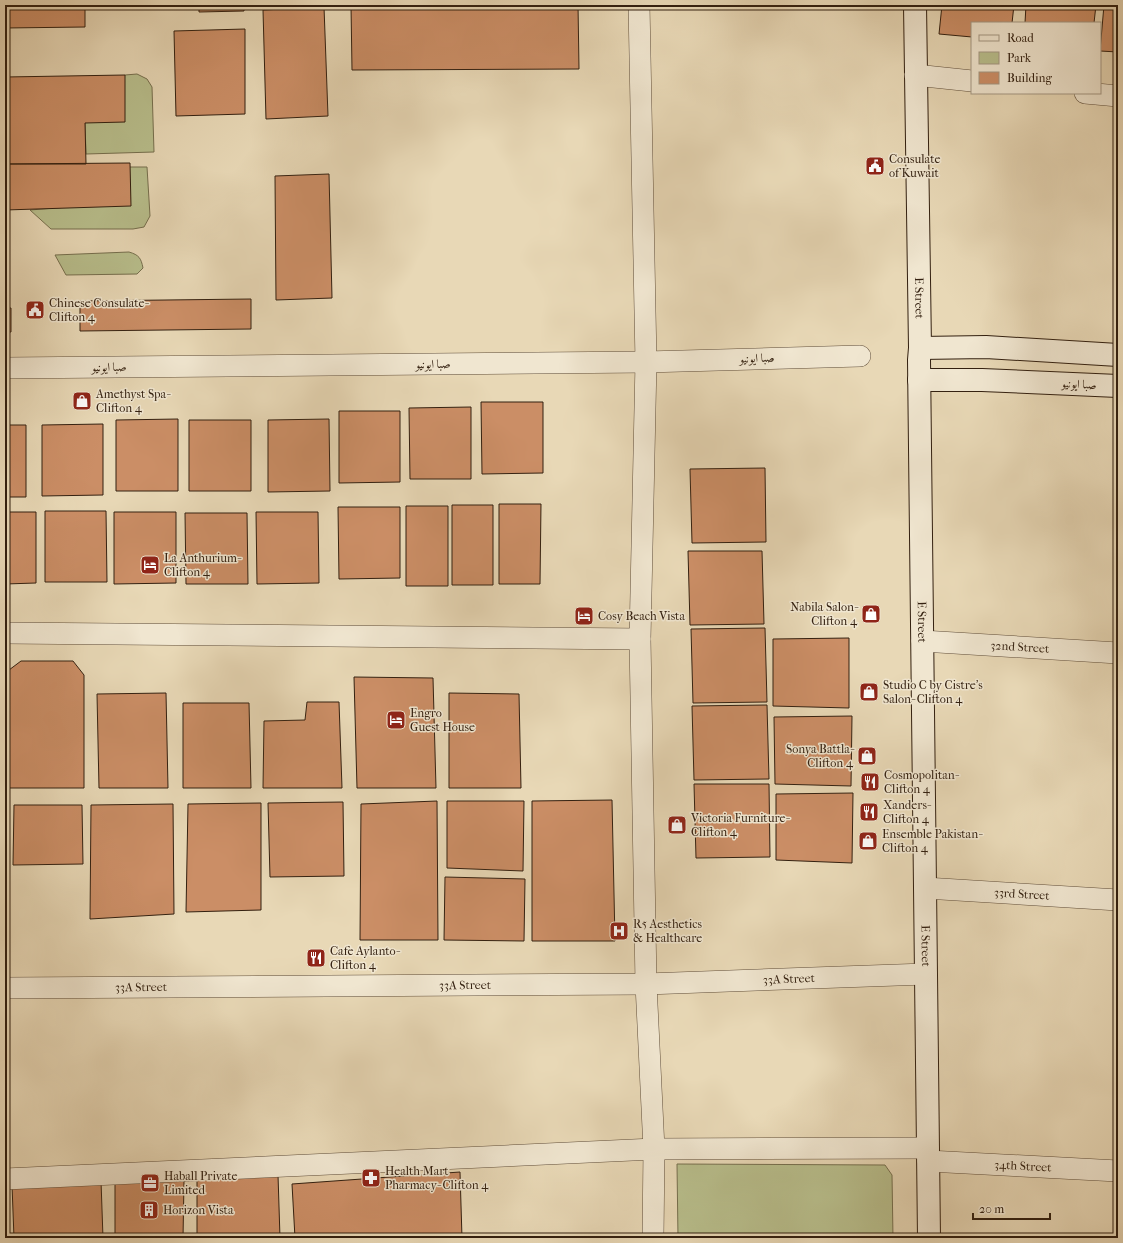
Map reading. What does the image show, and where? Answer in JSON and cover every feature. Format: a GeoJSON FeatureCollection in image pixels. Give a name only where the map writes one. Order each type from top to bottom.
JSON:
{"type":"FeatureCollection","features":[{"type":"Feature","properties":{"kind":"main road","name":"E Street"},"geometry":{"type":"LineString","coordinates":[[915,5],[929,1238]]}},
{"type":"Feature","properties":{"kind":"main road"},"geometry":{"type":"LineString","coordinates":[[920,348],[986,347],[1118,355]]}},
{"type":"Feature","properties":{"kind":"main road","name":"صبا ایونیو"},"geometry":{"type":"LineString","coordinates":[[919,380],[982,380],[1118,386]]}},
{"type":"Feature","properties":{"kind":"street"},"geometry":{"type":"LineString","coordinates":[[639,5],[646,362],[640,639],[646,984],[654,1149],[653,1238]]}},
{"type":"Feature","properties":{"kind":"street"},"geometry":{"type":"LineString","coordinates":[[916,75],[971,81]]}},
{"type":"Feature","properties":{"kind":"street"},"geometry":{"type":"LineString","coordinates":[[1096,94],[1118,96]]}},
{"type":"Feature","properties":{"kind":"street","name":"صبا ایونیو"},"geometry":{"type":"LineString","coordinates":[[5,368],[646,362],[860,356]]}},
{"type":"Feature","properties":{"kind":"street"},"geometry":{"type":"LineString","coordinates":[[5,633],[640,639]]}},
{"type":"Feature","properties":{"kind":"street","name":"32nd Street"},"geometry":{"type":"LineString","coordinates":[[922,641],[1118,653]]}},
{"type":"Feature","properties":{"kind":"street","name":"33rd Street"},"geometry":{"type":"LineString","coordinates":[[925,888],[1118,900]]}},
{"type":"Feature","properties":{"kind":"street","name":"33A Street"},"geometry":{"type":"LineString","coordinates":[[5,988],[646,984],[926,974]]}},
{"type":"Feature","properties":{"kind":"street","name":"34th Street"},"geometry":{"type":"LineString","coordinates":[[5,1179],[654,1149],[928,1154],[1118,1171]]}},
{"type":"Feature","properties":{"kind":"green space"},"geometry":{"type":"Polygon","coordinates":[[[137,74],[147,79],[152,87],[154,152],[86,154],[85,123],[125,75],[137,74]]]}},
{"type":"Feature","properties":{"kind":"green space"},"geometry":{"type":"Polygon","coordinates":[[[129,167],[147,167],[150,216],[144,227],[133,229],[51,229],[30,210],[130,202],[129,167]]]}},
{"type":"Feature","properties":{"kind":"green space"},"geometry":{"type":"Polygon","coordinates":[[[129,252],[139,257],[141,262],[143,268],[137,274],[66,275],[55,255],[129,252]]]}},
{"type":"Feature","properties":{"kind":"green space"},"geometry":{"type":"Polygon","coordinates":[[[677,1164],[885,1165],[892,1175],[893,1238],[678,1238],[677,1164]]]}},
{"type":"Feature","properties":{"kind":"building"},"geometry":{"type":"Polygon","coordinates":[[[5,5],[85,5],[85,27],[5,28],[5,5]]]}},
{"type":"Feature","properties":{"kind":"building"},"geometry":{"type":"Polygon","coordinates":[[[199,5],[244,5],[244,11],[199,12],[199,5]]]}},
{"type":"Feature","properties":{"kind":"building"},"geometry":{"type":"Polygon","coordinates":[[[578,5],[579,69],[352,70],[351,6],[578,5]]]}},
{"type":"Feature","properties":{"kind":"building"},"geometry":{"type":"Polygon","coordinates":[[[942,5],[1014,5],[1012,22],[971,22],[971,37],[939,34],[942,5]]]}},
{"type":"Feature","properties":{"kind":"building"},"geometry":{"type":"Polygon","coordinates":[[[1026,5],[1096,5],[1094,22],[1025,22],[1026,5]]]}},
{"type":"Feature","properties":{"kind":"building"},"geometry":{"type":"Polygon","coordinates":[[[1104,5],[1118,5],[1118,52],[1101,51],[1104,5]]]}},
{"type":"Feature","properties":{"kind":"building"},"geometry":{"type":"Polygon","coordinates":[[[324,7],[328,116],[266,119],[263,10],[324,7]]]}},
{"type":"Feature","properties":{"kind":"building"},"geometry":{"type":"Polygon","coordinates":[[[245,29],[245,114],[176,116],[174,31],[245,29]]]}},
{"type":"Feature","properties":{"kind":"building"},"geometry":{"type":"Polygon","coordinates":[[[125,75],[125,122],[85,123],[86,164],[5,164],[5,77],[125,75]]]}},
{"type":"Feature","properties":{"kind":"building"},"geometry":{"type":"Polygon","coordinates":[[[130,163],[131,206],[5,210],[5,164],[130,163]]]}},
{"type":"Feature","properties":{"kind":"building"},"geometry":{"type":"Polygon","coordinates":[[[329,174],[332,298],[276,300],[275,176],[329,174]]]}},
{"type":"Feature","properties":{"kind":"building"},"geometry":{"type":"Polygon","coordinates":[[[251,299],[251,329],[80,331],[80,301],[251,299]]]}},
{"type":"Feature","properties":{"kind":"building"},"geometry":{"type":"Polygon","coordinates":[[[5,308],[11,308],[11,332],[5,332],[5,308]]]}},
{"type":"Feature","properties":{"kind":"building"},"geometry":{"type":"Polygon","coordinates":[[[481,402],[543,402],[543,473],[482,474],[481,402]]]}},
{"type":"Feature","properties":{"kind":"building"},"geometry":{"type":"Polygon","coordinates":[[[471,407],[471,479],[410,479],[409,408],[471,407]]]}},
{"type":"Feature","properties":{"kind":"building"},"geometry":{"type":"Polygon","coordinates":[[[339,411],[400,411],[400,482],[339,483],[339,411]]]}},
{"type":"Feature","properties":{"kind":"building"},"geometry":{"type":"Polygon","coordinates":[[[178,419],[178,491],[116,491],[116,420],[178,419]]]}},
{"type":"Feature","properties":{"kind":"building"},"geometry":{"type":"Polygon","coordinates":[[[329,419],[330,491],[268,492],[268,420],[329,419]]]}},
{"type":"Feature","properties":{"kind":"building"},"geometry":{"type":"Polygon","coordinates":[[[189,420],[251,420],[251,491],[189,491],[189,420]]]}},
{"type":"Feature","properties":{"kind":"building"},"geometry":{"type":"Polygon","coordinates":[[[103,424],[103,495],[42,496],[42,425],[103,424]]]}},
{"type":"Feature","properties":{"kind":"building"},"geometry":{"type":"Polygon","coordinates":[[[5,425],[26,425],[26,497],[5,497],[5,425]]]}},
{"type":"Feature","properties":{"kind":"building"},"geometry":{"type":"Polygon","coordinates":[[[765,468],[766,542],[692,543],[690,469],[765,468]]]}},
{"type":"Feature","properties":{"kind":"building"},"geometry":{"type":"Polygon","coordinates":[[[499,504],[541,504],[540,584],[499,584],[499,504]]]}},
{"type":"Feature","properties":{"kind":"building"},"geometry":{"type":"Polygon","coordinates":[[[452,505],[493,505],[493,585],[452,585],[452,505]]]}},
{"type":"Feature","properties":{"kind":"building"},"geometry":{"type":"Polygon","coordinates":[[[406,506],[448,506],[448,586],[406,586],[406,506]]]}},
{"type":"Feature","properties":{"kind":"building"},"geometry":{"type":"Polygon","coordinates":[[[338,507],[400,507],[400,578],[339,579],[338,507]]]}},
{"type":"Feature","properties":{"kind":"building"},"geometry":{"type":"Polygon","coordinates":[[[45,511],[106,511],[107,582],[45,582],[45,511]]]}},
{"type":"Feature","properties":{"kind":"building"},"geometry":{"type":"Polygon","coordinates":[[[5,512],[36,512],[36,583],[5,584],[5,512]]]}},
{"type":"Feature","properties":{"kind":"building"},"geometry":{"type":"Polygon","coordinates":[[[114,512],[176,512],[176,583],[114,584],[114,512]]]}},
{"type":"Feature","properties":{"kind":"building"},"geometry":{"type":"Polygon","coordinates":[[[256,512],[318,512],[319,583],[257,584],[256,512]]]}},
{"type":"Feature","properties":{"kind":"building"},"geometry":{"type":"Polygon","coordinates":[[[185,513],[247,513],[248,584],[186,584],[185,513]]]}},
{"type":"Feature","properties":{"kind":"building"},"geometry":{"type":"Polygon","coordinates":[[[688,551],[762,551],[764,624],[690,625],[688,551]]]}},
{"type":"Feature","properties":{"kind":"building"},"geometry":{"type":"Polygon","coordinates":[[[765,628],[767,702],[693,703],[691,629],[765,628]]]}},
{"type":"Feature","properties":{"kind":"building"},"geometry":{"type":"Polygon","coordinates":[[[849,638],[849,708],[773,706],[773,639],[849,638]]]}},
{"type":"Feature","properties":{"kind":"building"},"geometry":{"type":"Polygon","coordinates":[[[21,661],[73,661],[84,675],[84,788],[5,788],[5,673],[21,661]]]}},
{"type":"Feature","properties":{"kind":"building"},"geometry":{"type":"Polygon","coordinates":[[[354,677],[433,678],[436,788],[357,788],[354,677]]]}},
{"type":"Feature","properties":{"kind":"building"},"geometry":{"type":"Polygon","coordinates":[[[166,693],[168,788],[99,788],[97,694],[166,693]]]}},
{"type":"Feature","properties":{"kind":"building"},"geometry":{"type":"Polygon","coordinates":[[[449,693],[519,694],[521,788],[449,788],[449,693]]]}},
{"type":"Feature","properties":{"kind":"building"},"geometry":{"type":"Polygon","coordinates":[[[307,702],[339,702],[342,788],[263,788],[264,721],[305,720],[307,702]]]}},
{"type":"Feature","properties":{"kind":"building"},"geometry":{"type":"Polygon","coordinates":[[[183,703],[249,703],[251,788],[183,788],[183,703]]]}},
{"type":"Feature","properties":{"kind":"building"},"geometry":{"type":"Polygon","coordinates":[[[767,705],[769,779],[694,780],[692,706],[767,705]]]}},
{"type":"Feature","properties":{"kind":"building"},"geometry":{"type":"Polygon","coordinates":[[[852,716],[851,786],[775,784],[774,717],[852,716]]]}},
{"type":"Feature","properties":{"kind":"building"},"geometry":{"type":"Polygon","coordinates":[[[694,784],[769,784],[770,857],[696,858],[694,784]]]}},
{"type":"Feature","properties":{"kind":"building"},"geometry":{"type":"Polygon","coordinates":[[[853,793],[852,863],[776,860],[776,794],[853,793]]]}},
{"type":"Feature","properties":{"kind":"building"},"geometry":{"type":"Polygon","coordinates":[[[612,800],[615,941],[532,941],[532,801],[612,800]]]}},
{"type":"Feature","properties":{"kind":"building"},"geometry":{"type":"Polygon","coordinates":[[[437,801],[438,940],[360,940],[361,804],[437,801]]]}},
{"type":"Feature","properties":{"kind":"building"},"geometry":{"type":"Polygon","coordinates":[[[447,801],[524,801],[523,871],[447,868],[447,801]]]}},
{"type":"Feature","properties":{"kind":"building"},"geometry":{"type":"Polygon","coordinates":[[[343,802],[344,876],[270,877],[268,803],[343,802]]]}},
{"type":"Feature","properties":{"kind":"building"},"geometry":{"type":"Polygon","coordinates":[[[261,803],[261,910],[186,912],[188,804],[261,803]]]}},
{"type":"Feature","properties":{"kind":"building"},"geometry":{"type":"Polygon","coordinates":[[[173,804],[174,914],[90,919],[91,805],[173,804]]]}},
{"type":"Feature","properties":{"kind":"building"},"geometry":{"type":"Polygon","coordinates":[[[14,805],[82,805],[83,864],[13,865],[14,805]]]}},
{"type":"Feature","properties":{"kind":"building"},"geometry":{"type":"Polygon","coordinates":[[[445,877],[525,879],[524,941],[444,940],[445,877]]]}},
{"type":"Feature","properties":{"kind":"building"},"geometry":{"type":"Polygon","coordinates":[[[460,1172],[462,1238],[295,1238],[292,1184],[460,1172]]]}},
{"type":"Feature","properties":{"kind":"building"},"geometry":{"type":"Polygon","coordinates":[[[278,1175],[280,1238],[197,1238],[197,1179],[278,1175]]]}},
{"type":"Feature","properties":{"kind":"building"},"geometry":{"type":"Polygon","coordinates":[[[101,1181],[103,1238],[14,1238],[12,1185],[101,1181]]]}},
{"type":"Feature","properties":{"kind":"building","name":"Horizon Vista"},"geometry":{"type":"Polygon","coordinates":[[[184,1181],[183,1238],[115,1238],[115,1183],[184,1181]]]}},
{"type":"Feature","properties":{"kind":"place","name":"Consulate of Kuwait"},"geometry":{"type":"Point","coordinates":[875,166]}},
{"type":"Feature","properties":{"kind":"place","name":"Chinese Consulate- Clifton 4"},"geometry":{"type":"Point","coordinates":[35,310]}},
{"type":"Feature","properties":{"kind":"place","name":"Amethyst Spa- Clifton 4"},"geometry":{"type":"Point","coordinates":[82,401]}},
{"type":"Feature","properties":{"kind":"place","name":"La Anthurium- Clifton 4"},"geometry":{"type":"Point","coordinates":[150,565]}},
{"type":"Feature","properties":{"kind":"place","name":"Nabila Salon- Clifton 4"},"geometry":{"type":"Point","coordinates":[871,614]}},
{"type":"Feature","properties":{"kind":"place","name":"Cosy Beach Vista"},"geometry":{"type":"Point","coordinates":[584,616]}},
{"type":"Feature","properties":{"kind":"place","name":"Studio C by Cistre's Salon- Clifton 4"},"geometry":{"type":"Point","coordinates":[869,692]}},
{"type":"Feature","properties":{"kind":"place","name":"Engro Guest House"},"geometry":{"type":"Point","coordinates":[396,720]}},
{"type":"Feature","properties":{"kind":"place","name":"Sonya Battla- Clifton 4"},"geometry":{"type":"Point","coordinates":[867,756]}},
{"type":"Feature","properties":{"kind":"place","name":"Cosmopolitan- Clifton 4"},"geometry":{"type":"Point","coordinates":[870,782]}},
{"type":"Feature","properties":{"kind":"place","name":"Xanders- Clifton 4"},"geometry":{"type":"Point","coordinates":[869,812]}},
{"type":"Feature","properties":{"kind":"place","name":"Victoria Furniture- Clifton 4"},"geometry":{"type":"Point","coordinates":[677,825]}},
{"type":"Feature","properties":{"kind":"place","name":"Ensemble Pakistan- Clifton 4"},"geometry":{"type":"Point","coordinates":[868,841]}},
{"type":"Feature","properties":{"kind":"place","name":"R5 Aesthetics & Healthcare"},"geometry":{"type":"Point","coordinates":[619,931]}},
{"type":"Feature","properties":{"kind":"place","name":"Cafe Aylanto- Clifton 4"},"geometry":{"type":"Point","coordinates":[316,958]}},
{"type":"Feature","properties":{"kind":"place","name":"Health Mart Pharmacy- Clifton 4"},"geometry":{"type":"Point","coordinates":[371,1178]}},
{"type":"Feature","properties":{"kind":"place","name":"Haball Private Limited"},"geometry":{"type":"Point","coordinates":[150,1183]}},
{"type":"Feature","properties":{"kind":"place","name":"Horizon Vista"},"geometry":{"type":"Point","coordinates":[149,1210]}}]}
